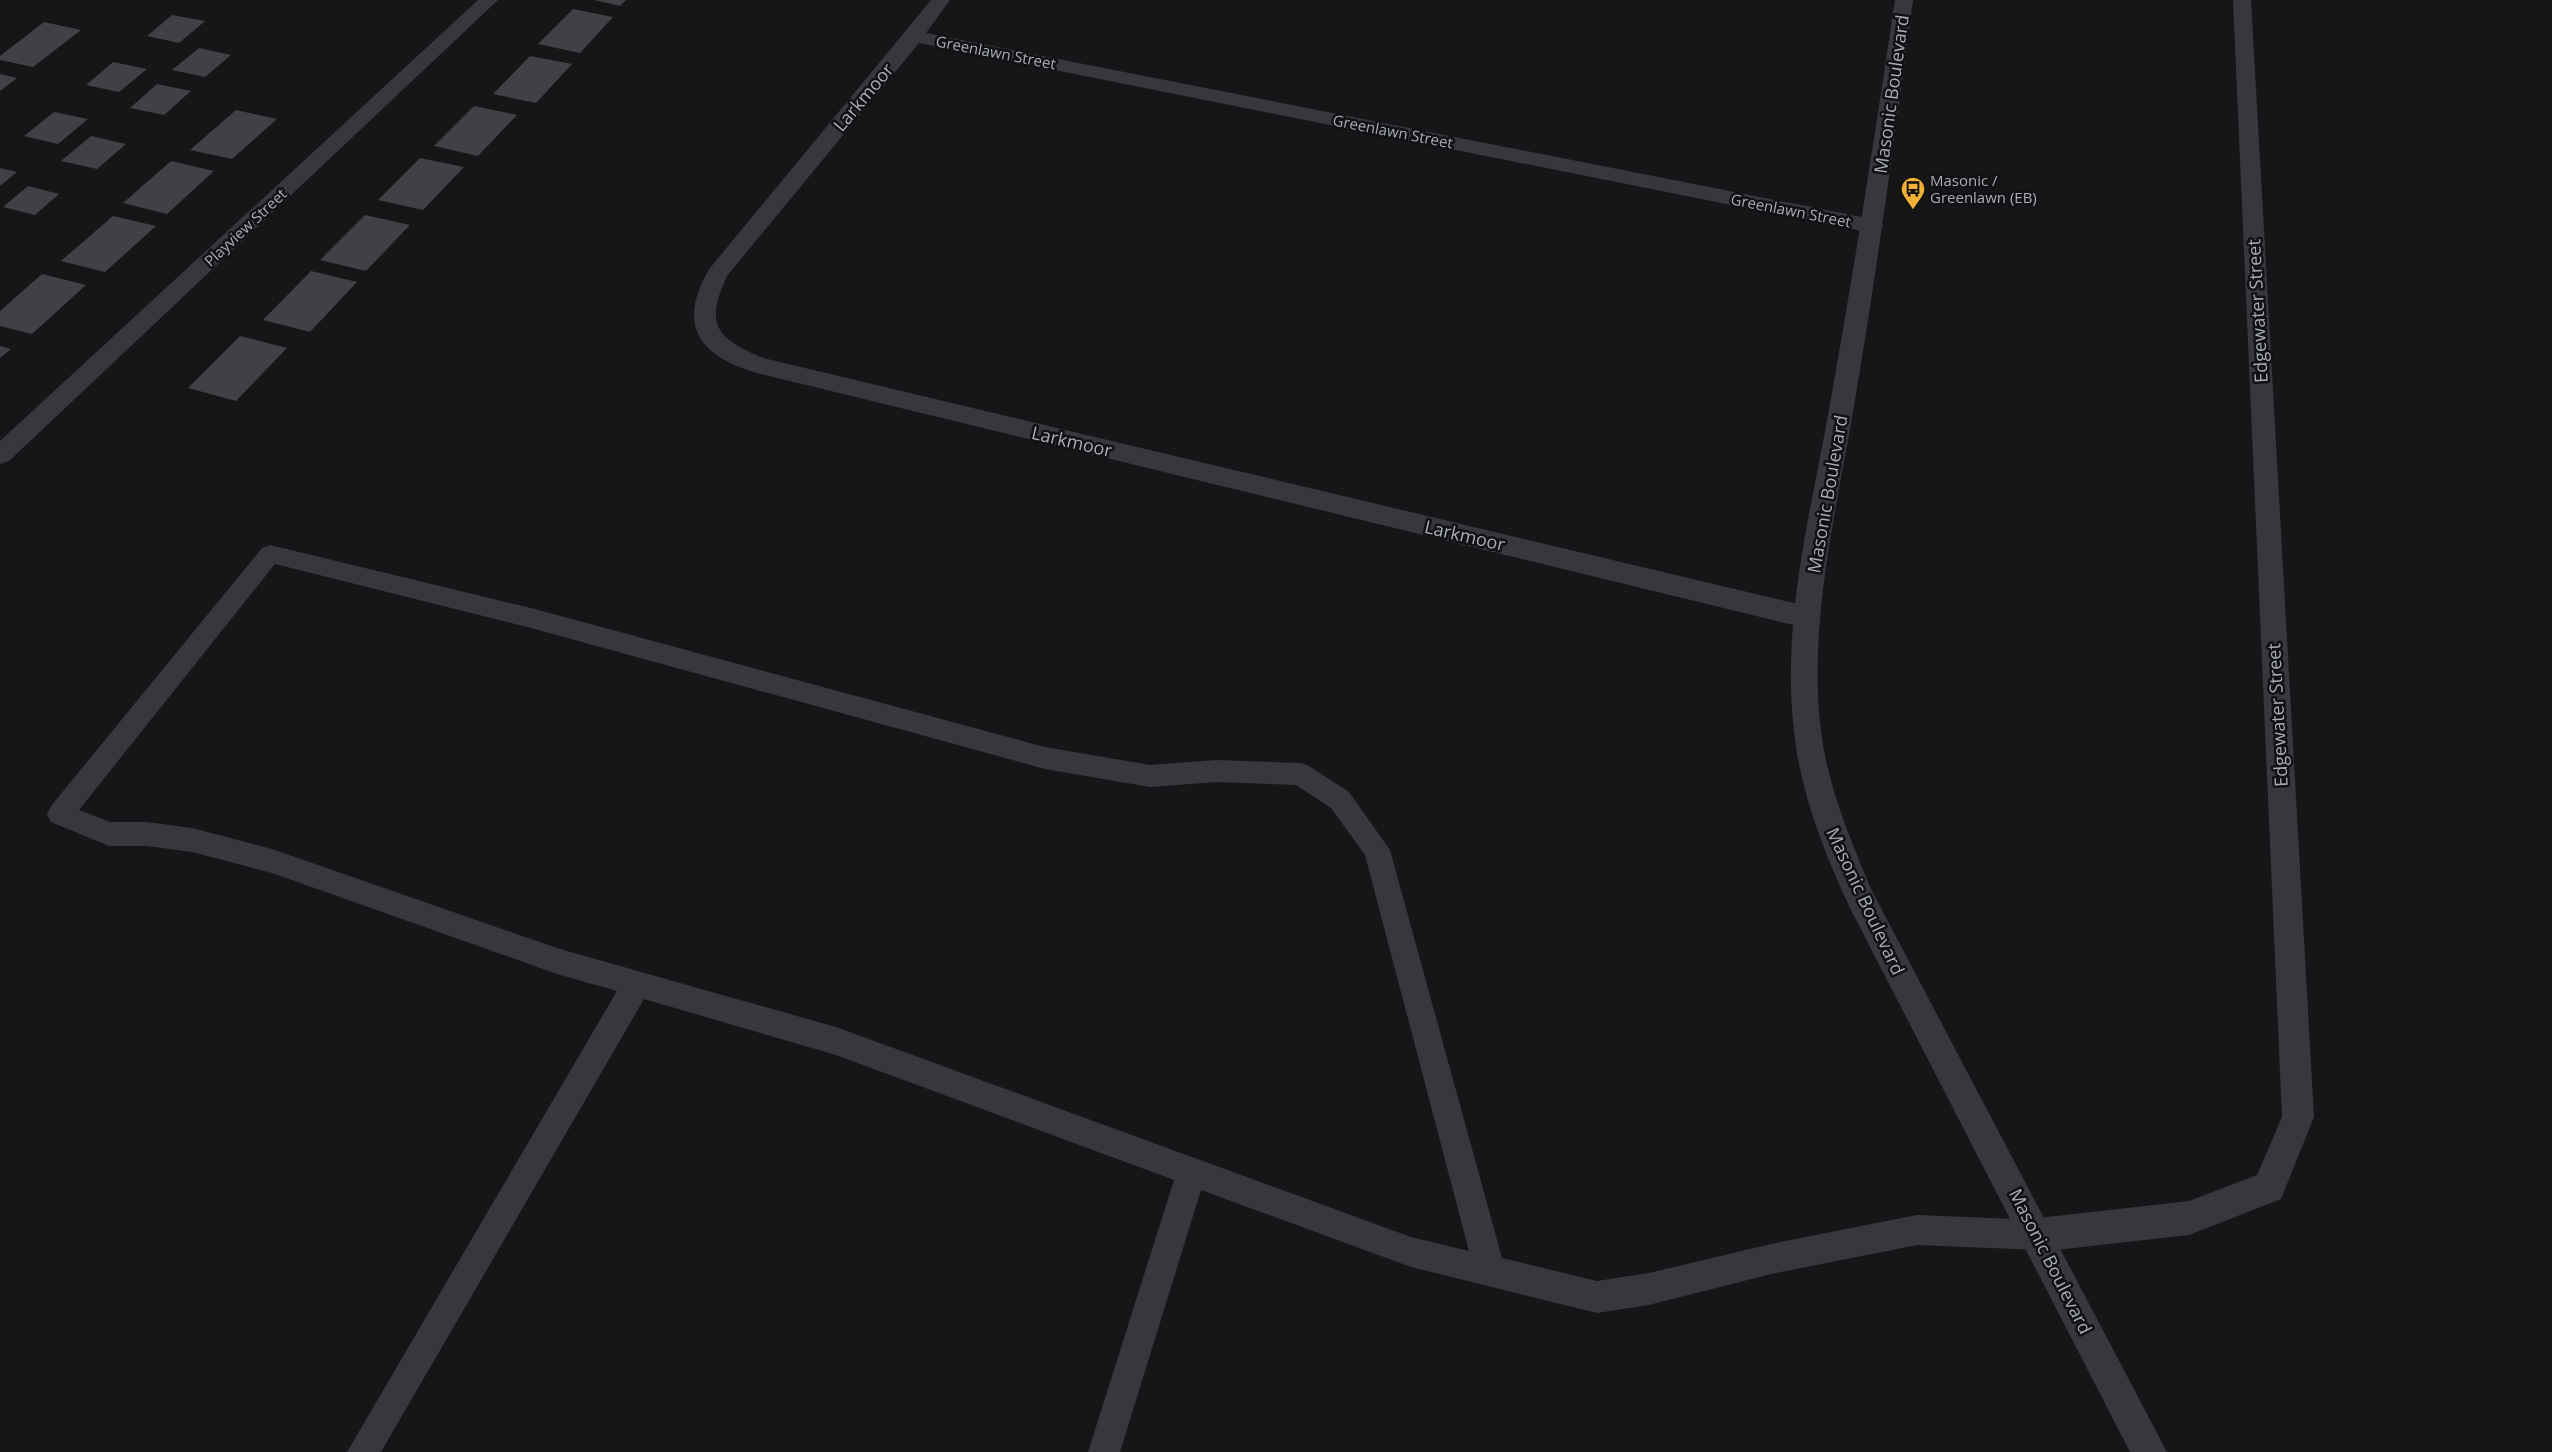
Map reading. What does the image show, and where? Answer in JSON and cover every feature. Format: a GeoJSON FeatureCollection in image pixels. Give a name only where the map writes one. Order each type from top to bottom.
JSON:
{"type":"FeatureCollection","features":[{"type":"Feature","properties":{"kind":"street","name":"Playview Street"},"geometry":{"type":"LineString","coordinates":[[0,455],[489,0]]}},
{"type":"Feature","properties":{"kind":"street","name":"Larkmoor"},"geometry":{"type":"LineString","coordinates":[[941,0],[914,36],[718,273],[709,289],[705,308],[705,329],[720,347],[757,365],[1806,617]]}},
{"type":"Feature","properties":{"kind":"street","name":"Masonic Boulevard"},"geometry":{"type":"LineString","coordinates":[[1904,0],[1872,226],[1806,617],[1805,704],[1811,761],[1827,819],[1860,898],[2038,1235],[2149,1452]]}},
{"type":"Feature","properties":{"kind":"street","name":"Edgewater Street"},"geometry":{"type":"LineString","coordinates":[[2038,1235],[2189,1218],[2269,1187],[2298,1117],[2242,0]]}},
{"type":"Feature","properties":{"kind":"street","name":"Greenlawn Street"},"geometry":{"type":"LineString","coordinates":[[914,36],[1872,226]]}},
{"type":"Feature","properties":{"kind":"lane"},"geometry":{"type":"LineString","coordinates":[[1490,1272],[1377,850],[1340,800],[1300,774],[1216,771],[1150,776],[1045,758],[716,670],[531,618],[270,554],[60,814],[109,834],[147,834],[192,840],[272,861],[560,962],[836,1041],[1192,1170],[1411,1252],[1490,1272],[1597,1297],[1649,1289],[1771,1259],[1917,1230],[2038,1235]]}},
{"type":"Feature","properties":{"kind":"lane"},"geometry":{"type":"LineString","coordinates":[[362,1452],[637,984]]}},
{"type":"Feature","properties":{"kind":"lane"},"geometry":{"type":"LineString","coordinates":[[1104,1452],[1192,1170]]}},
{"type":"Feature","properties":{"kind":"building"},"geometry":{"type":"Polygon","coordinates":[[[594,0],[626,0],[620,6],[594,0]]]}},
{"type":"Feature","properties":{"kind":"building"},"geometry":{"type":"Polygon","coordinates":[[[573,9],[613,17],[580,53],[538,44],[573,9]]]}},
{"type":"Feature","properties":{"kind":"building"},"geometry":{"type":"Polygon","coordinates":[[[172,15],[205,21],[179,43],[147,36],[172,15]]]}},
{"type":"Feature","properties":{"kind":"building"},"geometry":{"type":"Polygon","coordinates":[[[44,22],[81,30],[33,67],[0,60],[0,56],[44,22]]]}},
{"type":"Feature","properties":{"kind":"building"},"geometry":{"type":"Polygon","coordinates":[[[199,48],[231,55],[205,77],[172,70],[199,48]]]}},
{"type":"Feature","properties":{"kind":"building"},"geometry":{"type":"Polygon","coordinates":[[[530,56],[572,64],[536,103],[493,94],[530,56]]]}},
{"type":"Feature","properties":{"kind":"building"},"geometry":{"type":"Polygon","coordinates":[[[113,62],[147,69],[119,92],[86,85],[113,62]]]}},
{"type":"Feature","properties":{"kind":"building"},"geometry":{"type":"Polygon","coordinates":[[[0,74],[17,78],[0,91],[0,74]]]}},
{"type":"Feature","properties":{"kind":"building"},"geometry":{"type":"Polygon","coordinates":[[[157,84],[191,91],[164,115],[130,108],[157,84]]]}},
{"type":"Feature","properties":{"kind":"building"},"geometry":{"type":"Polygon","coordinates":[[[474,106],[517,115],[478,156],[434,146],[474,106]]]}},
{"type":"Feature","properties":{"kind":"building"},"geometry":{"type":"Polygon","coordinates":[[[236,110],[277,119],[232,159],[190,150],[236,110]]]}},
{"type":"Feature","properties":{"kind":"building"},"geometry":{"type":"Polygon","coordinates":[[[54,112],[88,119],[58,144],[24,136],[54,112]]]}},
{"type":"Feature","properties":{"kind":"building"},"geometry":{"type":"Polygon","coordinates":[[[91,136],[126,144],[97,169],[61,161],[91,136]]]}},
{"type":"Feature","properties":{"kind":"building"},"geometry":{"type":"Polygon","coordinates":[[[420,158],[464,167],[423,210],[378,200],[420,158]]]}},
{"type":"Feature","properties":{"kind":"building"},"geometry":{"type":"Polygon","coordinates":[[[171,161],[214,171],[167,214],[123,203],[171,161]]]}},
{"type":"Feature","properties":{"kind":"building"},"geometry":{"type":"Polygon","coordinates":[[[0,168],[17,172],[0,186],[0,168]]]}},
{"type":"Feature","properties":{"kind":"building"},"geometry":{"type":"Polygon","coordinates":[[[28,186],[59,194],[35,215],[3,207],[28,186]]]}},
{"type":"Feature","properties":{"kind":"building"},"geometry":{"type":"Polygon","coordinates":[[[365,215],[410,225],[366,271],[320,260],[365,215]]]}},
{"type":"Feature","properties":{"kind":"building"},"geometry":{"type":"Polygon","coordinates":[[[113,216],[156,226],[105,272],[61,261],[113,216]]]}},
{"type":"Feature","properties":{"kind":"building"},"geometry":{"type":"Polygon","coordinates":[[[311,271],[357,282],[310,332],[263,320],[311,271]]]}},
{"type":"Feature","properties":{"kind":"building"},"geometry":{"type":"Polygon","coordinates":[[[42,274],[86,285],[32,334],[0,326],[0,311],[42,274]]]}},
{"type":"Feature","properties":{"kind":"building"},"geometry":{"type":"Polygon","coordinates":[[[240,336],[287,348],[236,401],[188,388],[240,336]]]}},
{"type":"Feature","properties":{"kind":"building"},"geometry":{"type":"Polygon","coordinates":[[[0,346],[11,349],[0,358],[0,346]]]}},
{"type":"Feature","properties":{"kind":"place","name":"Masonic / Greenlawn (EB)"},"geometry":{"type":"Point","coordinates":[1913,210]}}]}
